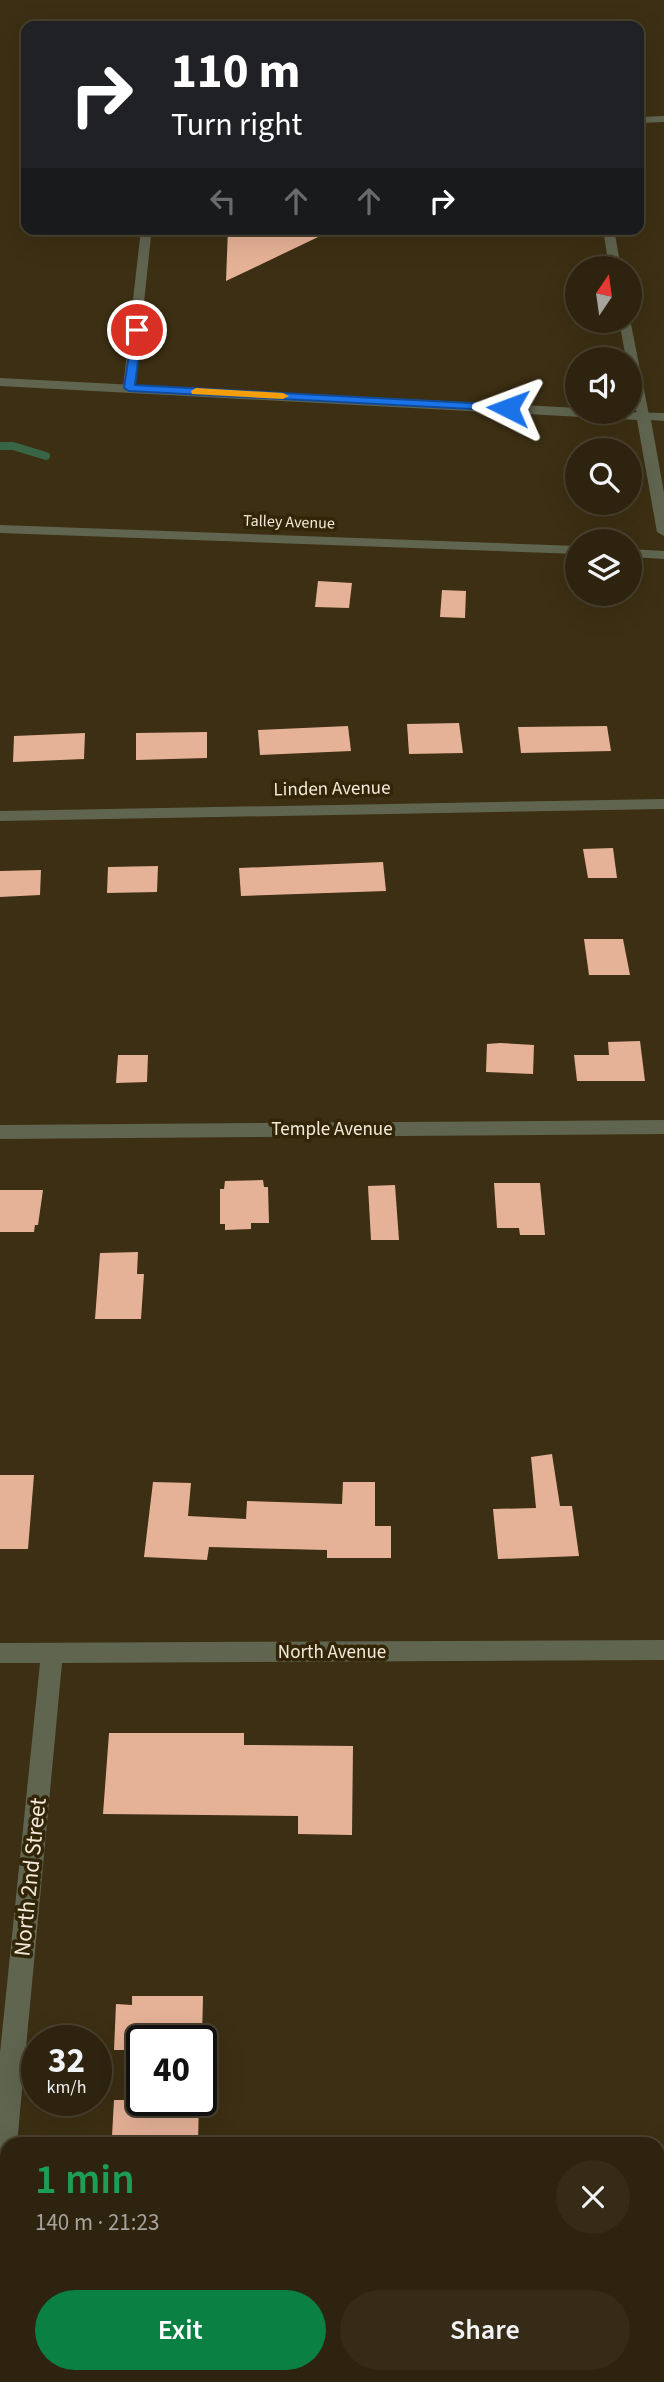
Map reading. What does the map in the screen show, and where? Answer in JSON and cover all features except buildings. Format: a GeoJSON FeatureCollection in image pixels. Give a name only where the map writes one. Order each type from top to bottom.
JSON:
{"type":"FeatureCollection","features":[{"type":"Feature","properties":{"kind":"street"},"geometry":{"type":"LineString","coordinates":[[0,382],[664,417]]}},
{"type":"Feature","properties":{"kind":"street"},"geometry":{"type":"LineString","coordinates":[[643,415],[664,532]]}},
{"type":"Feature","properties":{"kind":"street","name":"Talley Avenue"},"geometry":{"type":"LineString","coordinates":[[0,530],[565,551]]}},
{"type":"Feature","properties":{"kind":"street"},"geometry":{"type":"LineString","coordinates":[[642,554],[664,555]]}},
{"type":"Feature","properties":{"kind":"street","name":"Linden Avenue"},"geometry":{"type":"LineString","coordinates":[[0,816],[664,804]]}},
{"type":"Feature","properties":{"kind":"street","name":"Temple Avenue"},"geometry":{"type":"LineString","coordinates":[[0,1132],[664,1127]]}},
{"type":"Feature","properties":{"kind":"street","name":"North Avenue"},"geometry":{"type":"LineString","coordinates":[[0,1653],[664,1650]]}},
{"type":"Feature","properties":{"kind":"street","name":"North 2nd Street"},"geometry":{"type":"LineString","coordinates":[[5,2137],[52,1653]]}},
{"type":"Feature","properties":{"kind":"lane"},"geometry":{"type":"LineString","coordinates":[[644,120],[664,119]]}},
{"type":"Feature","properties":{"kind":"lane"},"geometry":{"type":"LineString","coordinates":[[129,388],[145,235]]}},
{"type":"Feature","properties":{"kind":"lane"},"geometry":{"type":"LineString","coordinates":[[609,235],[613,256]]}},
{"type":"Feature","properties":{"kind":"lane"},"geometry":{"type":"LineString","coordinates":[[627,333],[643,415]]}},
{"type":"Feature","properties":{"kind":"waterway"},"geometry":{"type":"LineString","coordinates":[[0,446],[13,446],[46,456]]}},
{"type":"Feature","properties":{"kind":"slow traffic"},"geometry":{"type":"LineString","coordinates":[[196,391],[283,396]]}},
{"type":"Feature","properties":{"kind":"route"},"geometry":{"type":"LineString","coordinates":[[137,330],[129,388],[508,408]]}}]}
